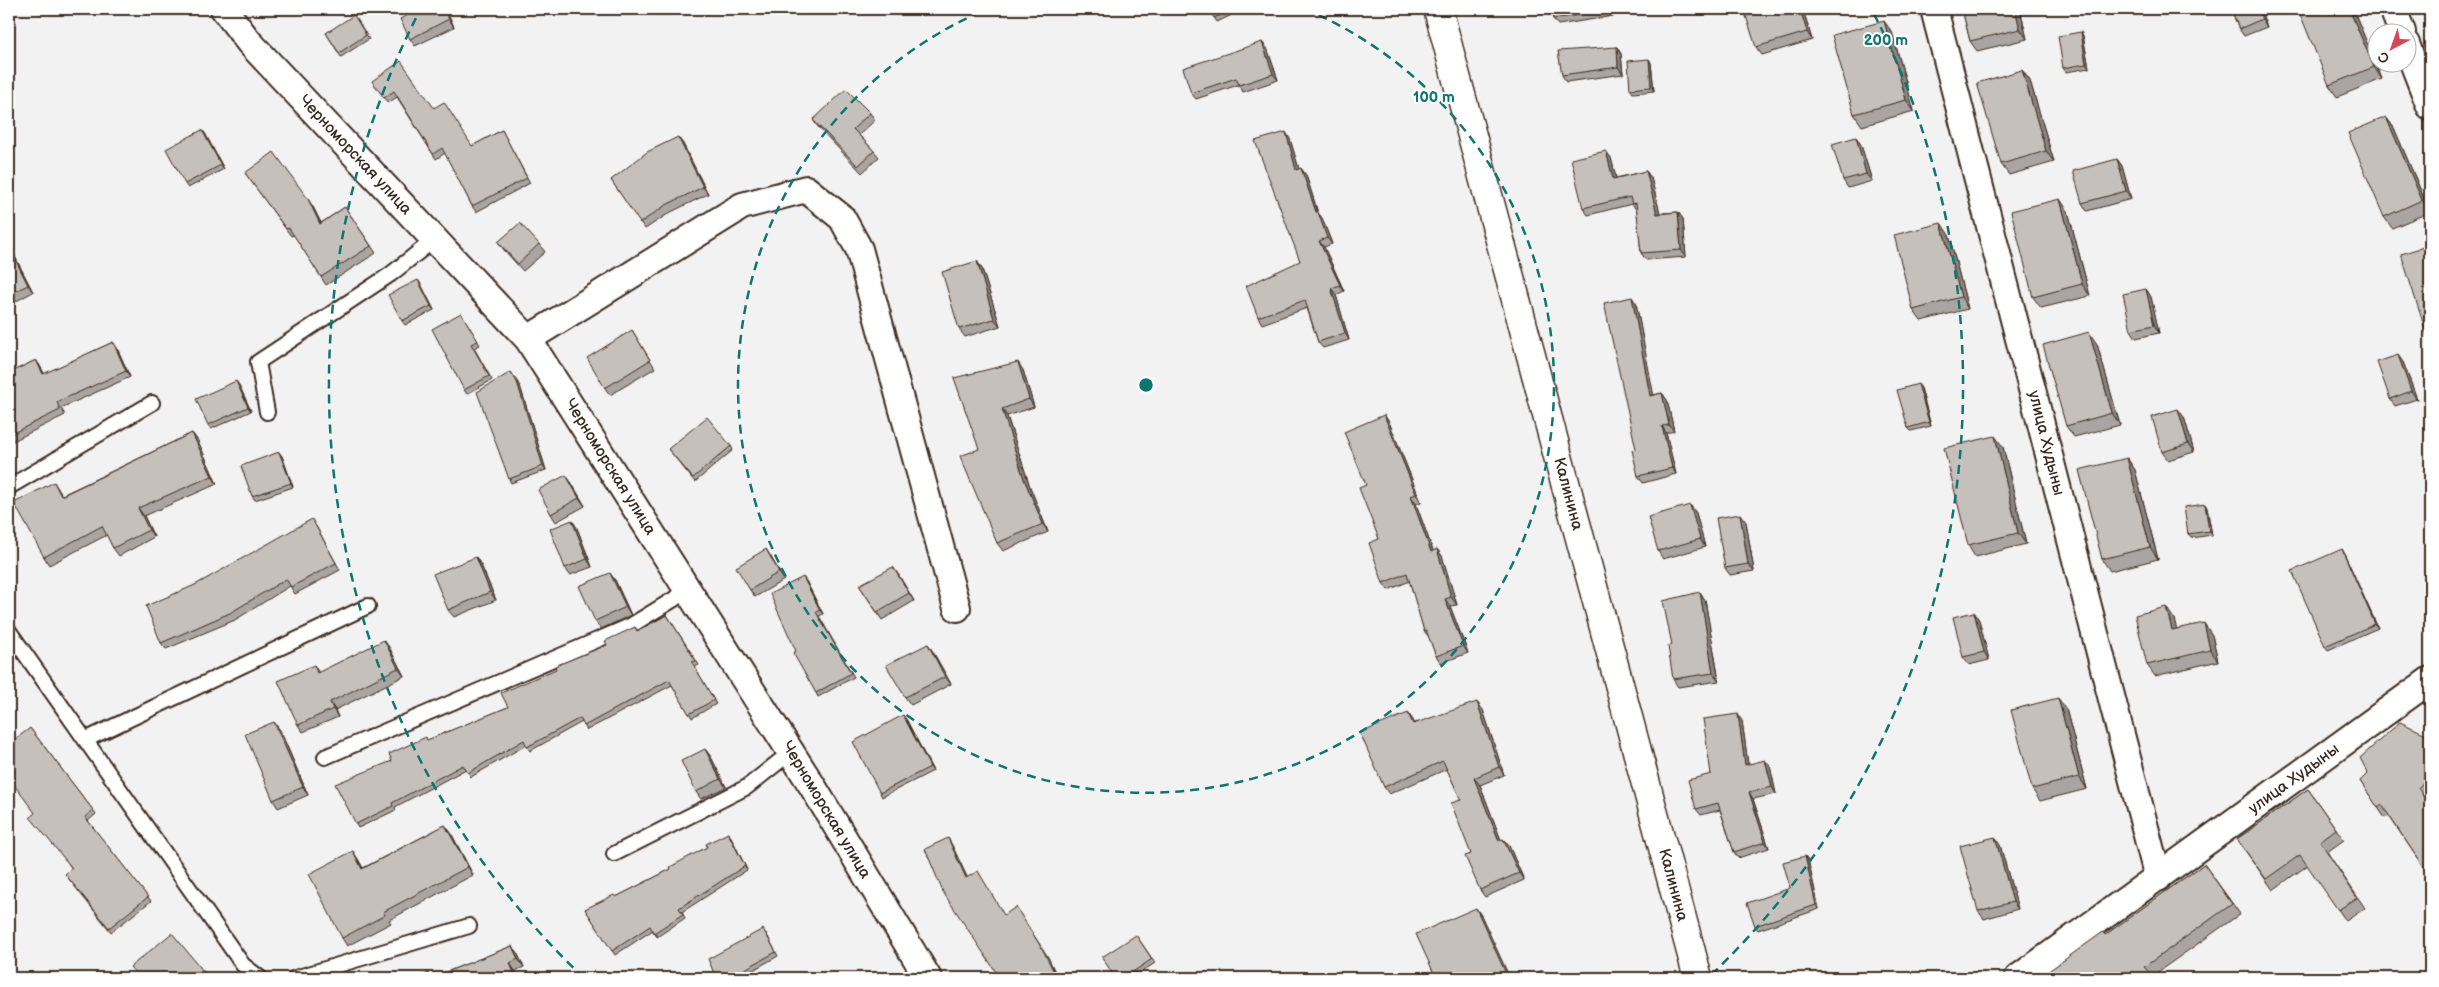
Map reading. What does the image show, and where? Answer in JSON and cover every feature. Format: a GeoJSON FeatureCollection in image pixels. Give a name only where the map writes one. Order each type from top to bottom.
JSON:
{"type":"FeatureCollection","features":[{"type":"Feature","properties":{"kind":"street","name":"Черноморская улица"},"geometry":{"type":"LineString","coordinates":[[224,9],[249,42],[528,339],[791,752],[928,978]]}},
{"type":"Feature","properties":{"kind":"street","name":"Калинина"},"geometry":{"type":"LineString","coordinates":[[1438,9],[1698,978]]}},
{"type":"Feature","properties":{"kind":"street","name":"улица Худыны"},"geometry":{"type":"LineString","coordinates":[[1934,9],[2158,878]]}},
{"type":"Feature","properties":{"kind":"street"},"geometry":{"type":"LineString","coordinates":[[2393,9],[2398,22]]}},
{"type":"Feature","properties":{"kind":"street"},"geometry":{"type":"LineString","coordinates":[[2416,70],[2430,106]]}},
{"type":"Feature","properties":{"kind":"street"},"geometry":{"type":"LineString","coordinates":[[528,339],[742,206],[806,189],[842,218],[859,249],[957,608]]}},
{"type":"Feature","properties":{"kind":"street","name":"улица Худыны"},"geometry":{"type":"LineString","coordinates":[[2018,978],[2430,680]]}},
{"type":"Feature","properties":{"kind":"lane"},"geometry":{"type":"LineString","coordinates":[[266,412],[258,362],[391,274],[435,239]]}},
{"type":"Feature","properties":{"kind":"lane"},"geometry":{"type":"LineString","coordinates":[[9,487],[152,403]]}},
{"type":"Feature","properties":{"kind":"lane"},"geometry":{"type":"LineString","coordinates":[[325,757],[630,626],[688,590]]}},
{"type":"Feature","properties":{"kind":"lane"},"geometry":{"type":"LineString","coordinates":[[85,740],[368,606]]}},
{"type":"Feature","properties":{"kind":"lane"},"geometry":{"type":"LineString","coordinates":[[9,631],[244,965],[260,978]]}},
{"type":"Feature","properties":{"kind":"lane"},"geometry":{"type":"LineString","coordinates":[[614,854],[747,787],[791,752]]}},
{"type":"Feature","properties":{"kind":"lane"},"geometry":{"type":"LineString","coordinates":[[295,978],[469,926]]}},
{"type":"Feature","properties":{"kind":"building"},"geometry":{"type":"Polygon","coordinates":[[[420,9],[444,9],[449,19],[410,39],[400,19],[420,9]]]}},
{"type":"Feature","properties":{"kind":"building"},"geometry":{"type":"Polygon","coordinates":[[[1209,9],[1234,9],[1214,18],[1209,9]]]}},
{"type":"Feature","properties":{"kind":"building"},"geometry":{"type":"Polygon","coordinates":[[[1552,9],[1614,9],[1553,19],[1552,9]]]}},
{"type":"Feature","properties":{"kind":"building"},"geometry":{"type":"Polygon","coordinates":[[[1758,9],[1800,9],[1807,32],[1756,47],[1745,13],[1758,9]]]}},
{"type":"Feature","properties":{"kind":"building"},"geometry":{"type":"Polygon","coordinates":[[[1962,9],[2015,9],[2020,29],[1970,41],[1962,9]]]}},
{"type":"Feature","properties":{"kind":"building"},"geometry":{"type":"Polygon","coordinates":[[[2231,9],[2258,9],[2262,19],[2239,29],[2231,9]]]}},
{"type":"Feature","properties":{"kind":"building"},"geometry":{"type":"Polygon","coordinates":[[[2298,9],[2349,9],[2366,48],[2366,70],[2329,85],[2298,9]]]}},
{"type":"Feature","properties":{"kind":"building"},"geometry":{"type":"Polygon","coordinates":[[[354,15],[366,35],[339,53],[326,33],[354,15]]]}},
{"type":"Feature","properties":{"kind":"building"},"geometry":{"type":"Polygon","coordinates":[[[1884,21],[1906,100],[1854,114],[1832,35],[1884,21]]]}},
{"type":"Feature","properties":{"kind":"building"},"geometry":{"type":"Polygon","coordinates":[[[2081,32],[2086,64],[2063,68],[2058,36],[2081,32]]]}},
{"type":"Feature","properties":{"kind":"building"},"geometry":{"type":"Polygon","coordinates":[[[1262,42],[1273,74],[1239,85],[1236,78],[1191,93],[1183,68],[1262,42]]]}},
{"type":"Feature","properties":{"kind":"building"},"geometry":{"type":"Polygon","coordinates":[[[1617,47],[1618,67],[1562,75],[1558,51],[1617,47]]]}},
{"type":"Feature","properties":{"kind":"building"},"geometry":{"type":"Polygon","coordinates":[[[1649,59],[1651,87],[1630,89],[1628,61],[1649,59]]]}},
{"type":"Feature","properties":{"kind":"building"},"geometry":{"type":"Polygon","coordinates":[[[401,61],[434,108],[444,102],[472,146],[502,130],[527,178],[472,206],[442,148],[433,154],[394,91],[384,98],[372,81],[401,61]]]}},
{"type":"Feature","properties":{"kind":"building"},"geometry":{"type":"Polygon","coordinates":[[[2022,70],[2046,151],[2001,164],[1977,83],[2022,70]]]}},
{"type":"Feature","properties":{"kind":"building"},"geometry":{"type":"Polygon","coordinates":[[[846,89],[870,113],[853,129],[874,151],[858,166],[813,120],[846,89]]]}},
{"type":"Feature","properties":{"kind":"building"},"geometry":{"type":"Polygon","coordinates":[[[2386,117],[2422,200],[2384,217],[2348,133],[2386,117]]]}},
{"type":"Feature","properties":{"kind":"building"},"geometry":{"type":"Polygon","coordinates":[[[202,130],[221,165],[185,184],[166,149],[202,130]]]}},
{"type":"Feature","properties":{"kind":"building"},"geometry":{"type":"Polygon","coordinates":[[[1286,132],[1296,170],[1301,168],[1327,238],[1319,241],[1340,285],[1331,288],[1345,333],[1318,342],[1305,300],[1258,317],[1246,286],[1300,261],[1255,141],[1286,132]]]}},
{"type":"Feature","properties":{"kind":"building"},"geometry":{"type":"Polygon","coordinates":[[[678,137],[703,187],[666,205],[640,223],[611,180],[647,152],[678,137]]]}},
{"type":"Feature","properties":{"kind":"building"},"geometry":{"type":"Polygon","coordinates":[[[1856,137],[1866,174],[1843,180],[1832,144],[1856,137]]]}},
{"type":"Feature","properties":{"kind":"building"},"geometry":{"type":"Polygon","coordinates":[[[1606,151],[1613,179],[1646,171],[1657,214],[1678,212],[1681,250],[1641,253],[1636,203],[1632,204],[1630,197],[1583,208],[1571,159],[1606,151]]]}},
{"type":"Feature","properties":{"kind":"building"},"geometry":{"type":"Polygon","coordinates":[[[274,152],[308,199],[320,224],[345,207],[371,246],[321,277],[289,228],[286,229],[245,173],[274,152]]]}},
{"type":"Feature","properties":{"kind":"building"},"geometry":{"type":"Polygon","coordinates":[[[2117,159],[2126,191],[2082,203],[2073,171],[2117,159]]]}},
{"type":"Feature","properties":{"kind":"building"},"geometry":{"type":"Polygon","coordinates":[[[2060,199],[2082,284],[2033,297],[2011,211],[2060,199]]]}},
{"type":"Feature","properties":{"kind":"building"},"geometry":{"type":"Polygon","coordinates":[[[520,223],[539,244],[518,264],[498,242],[520,223]]]}},
{"type":"Feature","properties":{"kind":"building"},"geometry":{"type":"Polygon","coordinates":[[[1941,223],[1961,297],[1913,310],[1894,235],[1941,223]]]}},
{"type":"Feature","properties":{"kind":"building"},"geometry":{"type":"Polygon","coordinates":[[[2430,245],[2430,338],[2428,338],[2401,254],[2430,245]]]}},
{"type":"Feature","properties":{"kind":"building"},"geometry":{"type":"Polygon","coordinates":[[[9,247],[28,285],[9,294],[9,247]]]}},
{"type":"Feature","properties":{"kind":"building"},"geometry":{"type":"Polygon","coordinates":[[[977,261],[994,319],[959,329],[942,272],[977,261]]]}},
{"type":"Feature","properties":{"kind":"building"},"geometry":{"type":"Polygon","coordinates":[[[418,280],[431,306],[402,321],[388,295],[418,280]]]}},
{"type":"Feature","properties":{"kind":"building"},"geometry":{"type":"Polygon","coordinates":[[[2146,289],[2154,325],[2131,330],[2123,294],[2146,289]]]}},
{"type":"Feature","properties":{"kind":"building"},"geometry":{"type":"Polygon","coordinates":[[[1632,297],[1650,396],[1662,393],[1669,425],[1662,426],[1672,468],[1638,476],[1632,450],[1636,449],[1604,303],[1632,297]]]}},
{"type":"Feature","properties":{"kind":"building"},"geometry":{"type":"Polygon","coordinates":[[[461,313],[478,341],[471,344],[489,376],[464,390],[432,329],[461,313]]]}},
{"type":"Feature","properties":{"kind":"building"},"geometry":{"type":"Polygon","coordinates":[[[632,330],[650,360],[605,388],[587,358],[632,330]]]}},
{"type":"Feature","properties":{"kind":"building"},"geometry":{"type":"Polygon","coordinates":[[[2089,332],[2112,413],[2066,426],[2043,345],[2089,332]]]}},
{"type":"Feature","properties":{"kind":"building"},"geometry":{"type":"Polygon","coordinates":[[[113,342],[126,371],[57,402],[60,410],[9,435],[9,373],[36,360],[43,374],[113,342]]]}},
{"type":"Feature","properties":{"kind":"building"},"geometry":{"type":"Polygon","coordinates":[[[2398,355],[2411,391],[2390,399],[2377,362],[2398,355]]]}},
{"type":"Feature","properties":{"kind":"building"},"geometry":{"type":"Polygon","coordinates":[[[1018,362],[1029,399],[1002,409],[1024,479],[1043,524],[997,543],[960,456],[979,449],[954,378],[1018,362]]]}},
{"type":"Feature","properties":{"kind":"building"},"geometry":{"type":"Polygon","coordinates":[[[511,372],[517,382],[543,466],[509,479],[477,392],[511,372]]]}},
{"type":"Feature","properties":{"kind":"building"},"geometry":{"type":"Polygon","coordinates":[[[236,381],[248,407],[208,425],[196,399],[236,381]]]}},
{"type":"Feature","properties":{"kind":"building"},"geometry":{"type":"Polygon","coordinates":[[[1918,384],[1929,422],[1908,428],[1897,390],[1918,384]]]}},
{"type":"Feature","properties":{"kind":"building"},"geometry":{"type":"Polygon","coordinates":[[[2178,409],[2188,444],[2162,452],[2152,417],[2178,409]]]}},
{"type":"Feature","properties":{"kind":"building"},"geometry":{"type":"Polygon","coordinates":[[[1384,415],[1416,494],[1411,496],[1431,552],[1437,549],[1451,597],[1445,599],[1463,646],[1436,656],[1426,630],[1424,631],[1407,573],[1383,583],[1369,543],[1379,539],[1359,488],[1366,485],[1344,432],[1384,415]]]}},
{"type":"Feature","properties":{"kind":"building"},"geometry":{"type":"Polygon","coordinates":[[[707,417],[731,446],[693,478],[668,449],[707,417]]]}},
{"type":"Feature","properties":{"kind":"building"},"geometry":{"type":"Polygon","coordinates":[[[192,433],[212,476],[138,508],[149,530],[113,548],[102,526],[44,557],[14,503],[54,482],[61,496],[192,433]]]}},
{"type":"Feature","properties":{"kind":"building"},"geometry":{"type":"Polygon","coordinates":[[[1995,436],[2018,533],[1968,545],[1944,448],[1995,436]]]}},
{"type":"Feature","properties":{"kind":"building"},"geometry":{"type":"Polygon","coordinates":[[[279,452],[291,483],[252,496],[241,466],[279,452]]]}},
{"type":"Feature","properties":{"kind":"building"},"geometry":{"type":"Polygon","coordinates":[[[2127,458],[2150,547],[2102,559],[2079,470],[2127,458]]]}},
{"type":"Feature","properties":{"kind":"building"},"geometry":{"type":"Polygon","coordinates":[[[566,475],[579,498],[551,514],[538,490],[566,475]]]}},
{"type":"Feature","properties":{"kind":"building"},"geometry":{"type":"Polygon","coordinates":[[[2205,504],[2209,531],[2188,534],[2184,507],[2205,504]]]}},
{"type":"Feature","properties":{"kind":"building"},"geometry":{"type":"Polygon","coordinates":[[[1690,505],[1700,539],[1658,551],[1648,517],[1690,505]]]}},
{"type":"Feature","properties":{"kind":"building"},"geometry":{"type":"Polygon","coordinates":[[[1740,514],[1748,564],[1725,568],[1716,518],[1740,514]]]}},
{"type":"Feature","properties":{"kind":"building"},"geometry":{"type":"Polygon","coordinates":[[[312,519],[336,563],[291,587],[286,579],[230,613],[161,643],[146,606],[195,585],[312,519]]]}},
{"type":"Feature","properties":{"kind":"building"},"geometry":{"type":"Polygon","coordinates":[[[572,520],[587,559],[565,568],[550,529],[572,520]]]}},
{"type":"Feature","properties":{"kind":"building"},"geometry":{"type":"Polygon","coordinates":[[[766,549],[779,572],[750,590],[736,567],[766,549]]]}},
{"type":"Feature","properties":{"kind":"building"},"geometry":{"type":"Polygon","coordinates":[[[2342,549],[2375,624],[2325,646],[2292,571],[2342,549]]]}},
{"type":"Feature","properties":{"kind":"building"},"geometry":{"type":"Polygon","coordinates":[[[476,557],[490,592],[448,610],[433,574],[476,557]]]}},
{"type":"Feature","properties":{"kind":"building"},"geometry":{"type":"Polygon","coordinates":[[[893,567],[909,593],[877,612],[859,585],[893,567]]]}},
{"type":"Feature","properties":{"kind":"building"},"geometry":{"type":"Polygon","coordinates":[[[610,573],[626,607],[595,621],[579,586],[610,573]]]}},
{"type":"Feature","properties":{"kind":"building"},"geometry":{"type":"Polygon","coordinates":[[[803,577],[820,610],[816,612],[851,673],[816,693],[793,653],[796,651],[770,594],[803,577]]]}},
{"type":"Feature","properties":{"kind":"building"},"geometry":{"type":"Polygon","coordinates":[[[1700,592],[1713,673],[1673,679],[1668,646],[1672,645],[1663,601],[1700,592]]]}},
{"type":"Feature","properties":{"kind":"building"},"geometry":{"type":"Polygon","coordinates":[[[2166,607],[2172,630],[2204,623],[2210,650],[2147,665],[2135,615],[2166,607]]]}},
{"type":"Feature","properties":{"kind":"building"},"geometry":{"type":"Polygon","coordinates":[[[1974,612],[1984,652],[1963,657],[1953,617],[1974,612]]]}},
{"type":"Feature","properties":{"kind":"building"},"geometry":{"type":"Polygon","coordinates":[[[667,615],[696,661],[692,662],[714,700],[689,714],[669,680],[584,726],[580,718],[527,747],[524,740],[468,773],[463,765],[392,803],[393,806],[356,824],[335,784],[392,761],[389,754],[426,737],[427,740],[508,707],[501,693],[556,669],[555,666],[607,645],[605,641],[635,627],[637,631],[667,615]]]}},
{"type":"Feature","properties":{"kind":"building"},"geometry":{"type":"Polygon","coordinates":[[[384,640],[398,668],[330,702],[333,709],[298,725],[278,681],[314,665],[317,673],[384,640]]]}},
{"type":"Feature","properties":{"kind":"building"},"geometry":{"type":"Polygon","coordinates":[[[928,644],[945,677],[905,697],[886,665],[928,644]]]}},
{"type":"Feature","properties":{"kind":"building"},"geometry":{"type":"Polygon","coordinates":[[[2058,698],[2079,777],[2032,789],[2011,710],[2058,698]]]}},
{"type":"Feature","properties":{"kind":"building"},"geometry":{"type":"Polygon","coordinates":[[[1477,702],[1499,767],[1474,778],[1499,841],[1503,839],[1519,873],[1480,890],[1465,856],[1471,854],[1451,803],[1461,800],[1443,761],[1384,787],[1360,733],[1408,713],[1413,724],[1477,702]]]}},
{"type":"Feature","properties":{"kind":"building"},"geometry":{"type":"Polygon","coordinates":[[[1738,714],[1745,765],[1765,760],[1772,787],[1749,792],[1765,842],[1734,852],[1718,803],[1696,809],[1688,780],[1711,774],[1703,719],[1738,714]]]}},
{"type":"Feature","properties":{"kind":"building"},"geometry":{"type":"Polygon","coordinates":[[[903,715],[930,767],[880,793],[853,742],[903,715]]]}},
{"type":"Feature","properties":{"kind":"building"},"geometry":{"type":"Polygon","coordinates":[[[274,722],[303,787],[273,800],[245,734],[274,722]]]}},
{"type":"Feature","properties":{"kind":"building"},"geometry":{"type":"Polygon","coordinates":[[[2400,722],[2430,736],[2430,775],[2418,788],[2430,807],[2430,864],[2424,868],[2382,805],[2378,808],[2360,781],[2368,773],[2360,758],[2400,722]]]}},
{"type":"Feature","properties":{"kind":"building"},"geometry":{"type":"Polygon","coordinates":[[[30,728],[93,810],[85,817],[148,897],[109,928],[65,874],[72,868],[30,817],[35,813],[9,778],[9,744],[30,728]]]}},
{"type":"Feature","properties":{"kind":"building"},"geometry":{"type":"Polygon","coordinates":[[[705,749],[720,779],[696,792],[681,761],[705,749]]]}},
{"type":"Feature","properties":{"kind":"building"},"geometry":{"type":"Polygon","coordinates":[[[2308,789],[2336,829],[2320,841],[2357,898],[2338,910],[2300,855],[2266,879],[2237,839],[2308,789]]]}},
{"type":"Feature","properties":{"kind":"building"},"geometry":{"type":"Polygon","coordinates":[[[445,825],[468,867],[383,912],[385,915],[342,938],[309,874],[353,851],[362,869],[445,825]]]}},
{"type":"Feature","properties":{"kind":"building"},"geometry":{"type":"Polygon","coordinates":[[[728,833],[745,866],[679,908],[683,914],[654,933],[650,926],[612,951],[585,909],[614,895],[616,897],[671,869],[670,867],[707,847],[706,844],[728,833]]]}},
{"type":"Feature","properties":{"kind":"building"},"geometry":{"type":"Polygon","coordinates":[[[1995,837],[2013,902],[1978,911],[1960,846],[1995,837]]]}},
{"type":"Feature","properties":{"kind":"building"},"geometry":{"type":"Polygon","coordinates":[[[948,838],[966,878],[978,871],[1004,915],[1016,907],[1043,950],[1057,978],[1004,978],[1003,976],[1000,978],[943,892],[925,849],[948,838]]]}},
{"type":"Feature","properties":{"kind":"building"},"geometry":{"type":"Polygon","coordinates":[[[1805,856],[1816,905],[1755,926],[1747,903],[1790,888],[1783,862],[1805,856]]]}},
{"type":"Feature","properties":{"kind":"building"},"geometry":{"type":"Polygon","coordinates":[[[2204,864],[2232,904],[2144,967],[2154,978],[2039,978],[2103,932],[2105,935],[2204,864]]]}},
{"type":"Feature","properties":{"kind":"building"},"geometry":{"type":"Polygon","coordinates":[[[1476,908],[1508,978],[1436,978],[1416,934],[1476,908]]]}},
{"type":"Feature","properties":{"kind":"building"},"geometry":{"type":"Polygon","coordinates":[[[763,929],[776,952],[729,978],[716,978],[708,959],[763,929]]]}},
{"type":"Feature","properties":{"kind":"building"},"geometry":{"type":"Polygon","coordinates":[[[172,933],[204,972],[196,978],[140,978],[130,967],[172,933]]]}},
{"type":"Feature","properties":{"kind":"building"},"geometry":{"type":"Polygon","coordinates":[[[1136,935],[1152,959],[1124,978],[1115,978],[1102,957],[1136,935]]]}},
{"type":"Feature","properties":{"kind":"building"},"geometry":{"type":"Polygon","coordinates":[[[512,946],[518,959],[510,963],[516,978],[431,978],[512,946]]]}},
{"type":"Feature","properties":{"kind":"building"},"geometry":{"type":"Polygon","coordinates":[[[1543,970],[1546,978],[1522,978],[1543,970]]]}},
{"type":"Feature","properties":{"kind":"building"},"geometry":{"type":"Polygon","coordinates":[[[428,973],[431,978],[418,978],[428,973]]]}}]}
